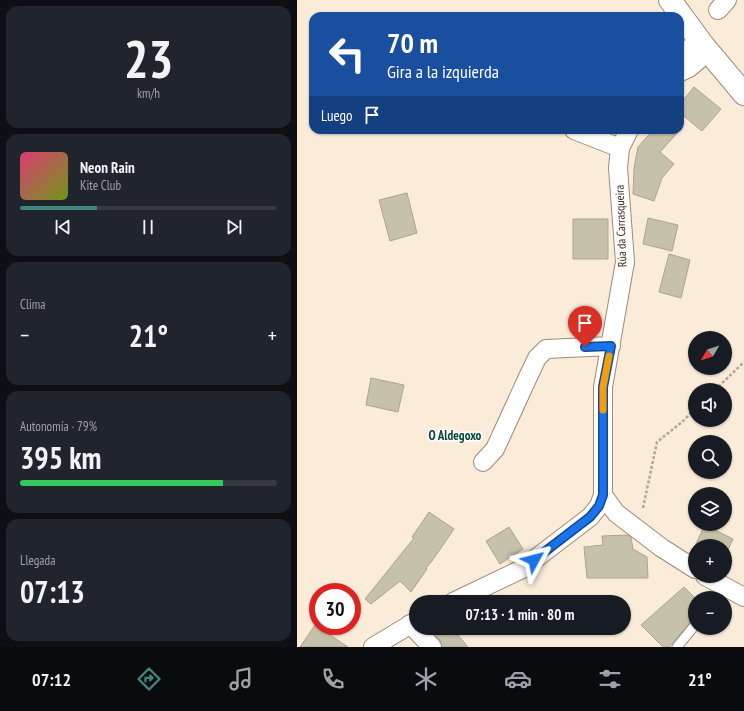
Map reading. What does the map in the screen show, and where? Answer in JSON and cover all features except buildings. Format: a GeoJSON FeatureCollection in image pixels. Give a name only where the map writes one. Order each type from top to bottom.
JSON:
{"type":"FeatureCollection","features":[{"type":"Feature","properties":{"kind":"main road"},"geometry":{"type":"LineString","coordinates":[[659,0],[668,12]]}},
{"type":"Feature","properties":{"kind":"main road"},"geometry":{"type":"LineString","coordinates":[[670,0],[676,12]]}},
{"type":"Feature","properties":{"kind":"main road"},"geometry":{"type":"LineString","coordinates":[[680,0],[744,80]]}},
{"type":"Feature","properties":{"kind":"main road"},"geometry":{"type":"LineString","coordinates":[[684,29],[695,52],[744,94]]}},
{"type":"Feature","properties":{"kind":"main road"},"geometry":{"type":"LineString","coordinates":[[684,34],[695,52],[744,108]]}},
{"type":"Feature","properties":{"kind":"street"},"geometry":{"type":"LineString","coordinates":[[684,70],[689,68],[695,52]]}},
{"type":"Feature","properties":{"kind":"street"},"geometry":{"type":"LineString","coordinates":[[584,134],[620,148]]}},
{"type":"Feature","properties":{"kind":"street","name":"Rúa da Carrasqueira"},"geometry":{"type":"LineString","coordinates":[[468,595],[522,569],[590,517],[599,506],[603,495],[603,387],[625,262],[618,168],[620,148],[627,134]]}},
{"type":"Feature","properties":{"kind":"street"},"geometry":{"type":"LineString","coordinates":[[483,462],[495,449],[537,358],[546,349],[611,346]]}},
{"type":"Feature","properties":{"kind":"street"},"geometry":{"type":"LineString","coordinates":[[603,495],[616,513],[662,548],[688,565]]}},
{"type":"Feature","properties":{"kind":"street"},"geometry":{"type":"LineString","coordinates":[[712,583],[719,591]]}},
{"type":"Feature","properties":{"kind":"street"},"geometry":{"type":"LineString","coordinates":[[732,594],[744,596]]}},
{"type":"Feature","properties":{"kind":"street"},"geometry":{"type":"LineString","coordinates":[[373,647],[409,624]]}},
{"type":"Feature","properties":{"kind":"street"},"geometry":{"type":"LineString","coordinates":[[422,635],[431,647]]}},
{"type":"Feature","properties":{"kind":"lane"},"geometry":{"type":"LineString","coordinates":[[677,647],[688,634]]}},
{"type":"Feature","properties":{"kind":"path"},"geometry":{"type":"LineString","coordinates":[[722,383],[744,362]]}},
{"type":"Feature","properties":{"kind":"path"},"geometry":{"type":"LineString","coordinates":[[639,530],[657,442],[688,416]]}},
{"type":"Feature","properties":{"kind":"slow traffic"},"geometry":{"type":"LineString","coordinates":[[603,410],[603,387],[609,356]]}},
{"type":"Feature","properties":{"kind":"district","name":"O Aldegoxo"},"geometry":{"type":"Point","coordinates":[455,435]}},
{"type":"Feature","properties":{"kind":"route"},"geometry":{"type":"LineString","coordinates":[[534,560],[590,517],[599,506],[603,495],[603,387],[611,346],[585,347]]}}]}
